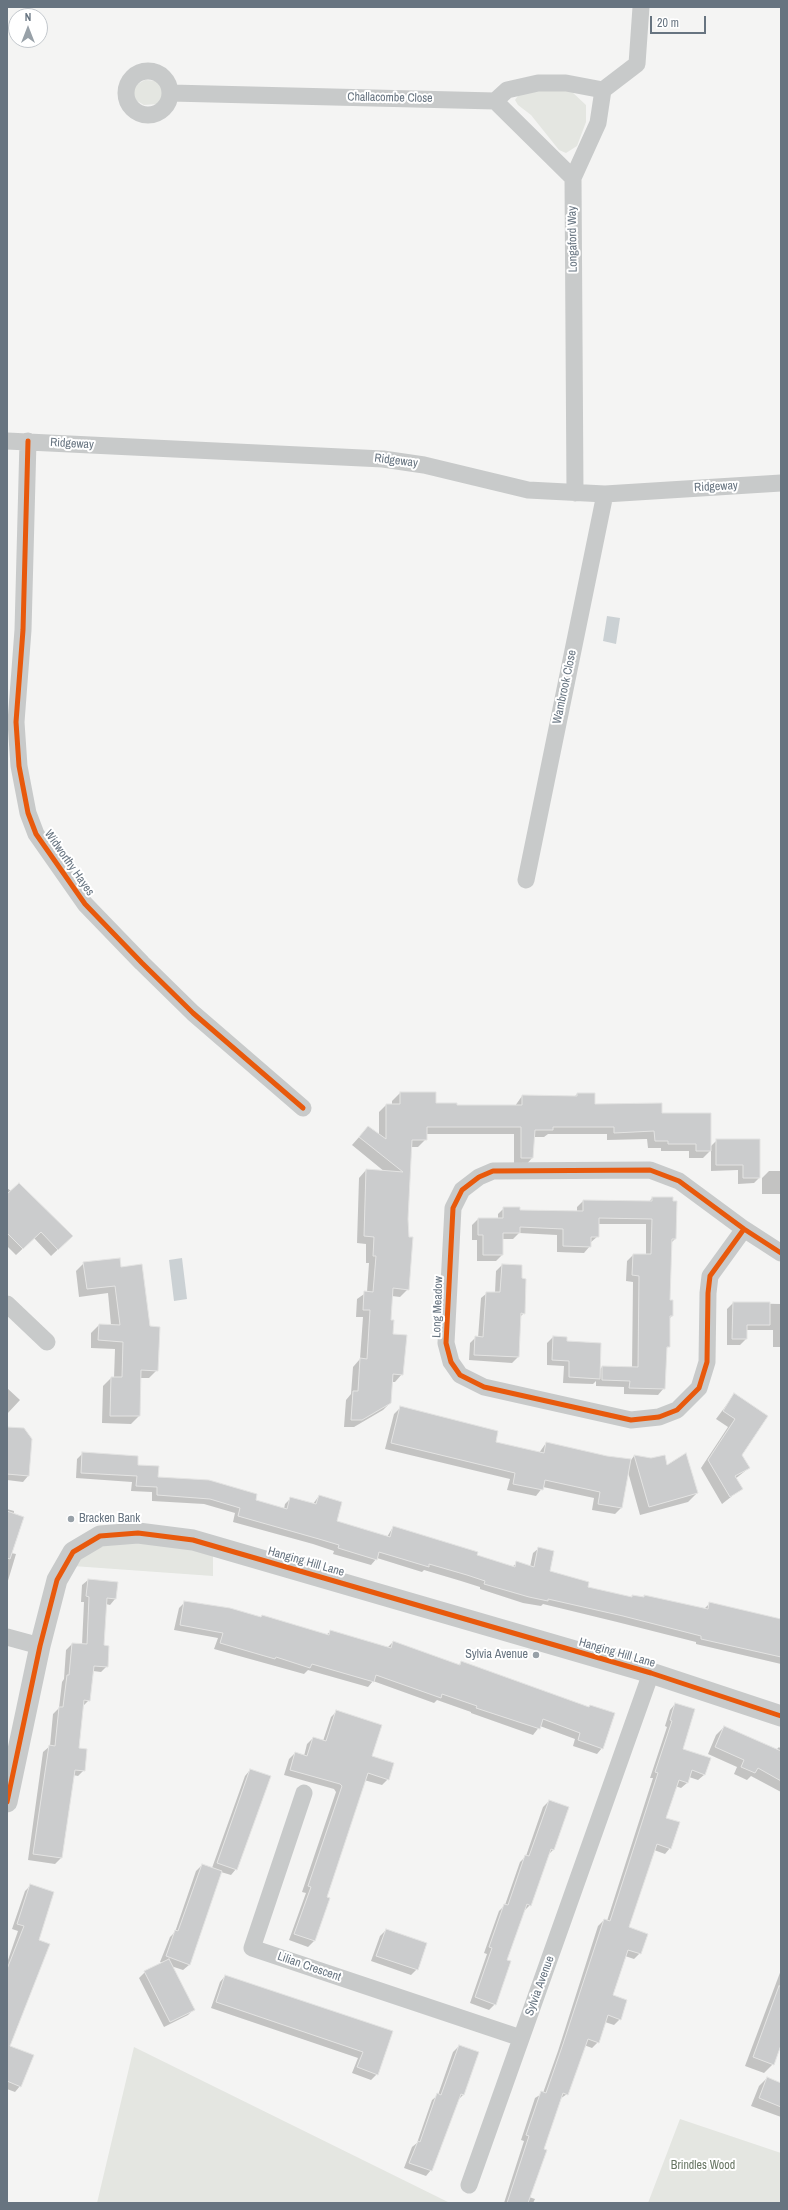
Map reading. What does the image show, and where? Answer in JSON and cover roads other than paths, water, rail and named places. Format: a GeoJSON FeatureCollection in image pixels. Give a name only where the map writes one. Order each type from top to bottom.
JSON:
{"type":"FeatureCollection","features":[{"type":"Feature","properties":{"kind":"street"},"geometry":{"type":"LineString","coordinates":[[573,178],[495,101],[507,90],[538,83],[566,83],[603,90],[637,64],[641,7]]}},
{"type":"Feature","properties":{"kind":"street","name":"Longaford Way"},"geometry":{"type":"LineString","coordinates":[[575,493],[573,178],[598,123],[603,90]]}},
{"type":"Feature","properties":{"kind":"street","name":"Challacombe Close"},"geometry":{"type":"LineString","coordinates":[[170,93],[495,101]]}},
{"type":"Feature","properties":{"kind":"street","name":"Ridgeway"},"geometry":{"type":"LineString","coordinates":[[7,441],[383,458],[424,465],[528,490],[575,493],[605,494],[781,483]]}},
{"type":"Feature","properties":{"kind":"street","name":"Widworthy Hayes"},"geometry":{"type":"LineString","coordinates":[[28,441],[23,630],[16,722],[19,766],[28,813],[36,834],[85,904],[193,1013],[303,1108]]}},
{"type":"Feature","properties":{"kind":"street","name":"Wambrook Close"},"geometry":{"type":"LineString","coordinates":[[526,880],[605,494]]}},
{"type":"Feature","properties":{"kind":"street","name":"Long Meadow"},"geometry":{"type":"LineString","coordinates":[[744,1229],[710,1276],[708,1293],[708,1362],[699,1388],[678,1410],[658,1418],[631,1420],[484,1387],[460,1375],[451,1362],[446,1343],[453,1208],[462,1190],[479,1177],[493,1171],[650,1170],[679,1181],[744,1229],[781,1253]]}},
{"type":"Feature","properties":{"kind":"street"},"geometry":{"type":"LineString","coordinates":[[7,1304],[47,1342]]}},
{"type":"Feature","properties":{"kind":"street","name":"Hanging Hill Lane"},"geometry":{"type":"LineString","coordinates":[[7,1802],[40,1646],[57,1580],[73,1552],[100,1536],[138,1534],[193,1540],[651,1673],[781,1716]]}},
{"type":"Feature","properties":{"kind":"street"},"geometry":{"type":"LineString","coordinates":[[7,1637],[40,1646]]}},
{"type":"Feature","properties":{"kind":"street","name":"Sylvia Avenue"},"geometry":{"type":"LineString","coordinates":[[469,2185],[651,1673]]}},
{"type":"Feature","properties":{"kind":"street","name":"Lilian Crescent"},"geometry":{"type":"LineString","coordinates":[[304,1793],[252,1948],[521,2038]]}},
{"type":"Feature","properties":{"kind":"place","name":"Bracken Bank"},"geometry":{"type":"Point","coordinates":[71,1519]}},
{"type":"Feature","properties":{"kind":"place","name":"Sylvia Avenue"},"geometry":{"type":"Point","coordinates":[536,1655]}},
{"type":"Feature","properties":{"kind":"park label","name":"Brindles Wood"},"geometry":{"type":"Point","coordinates":[703,2166]}}]}
